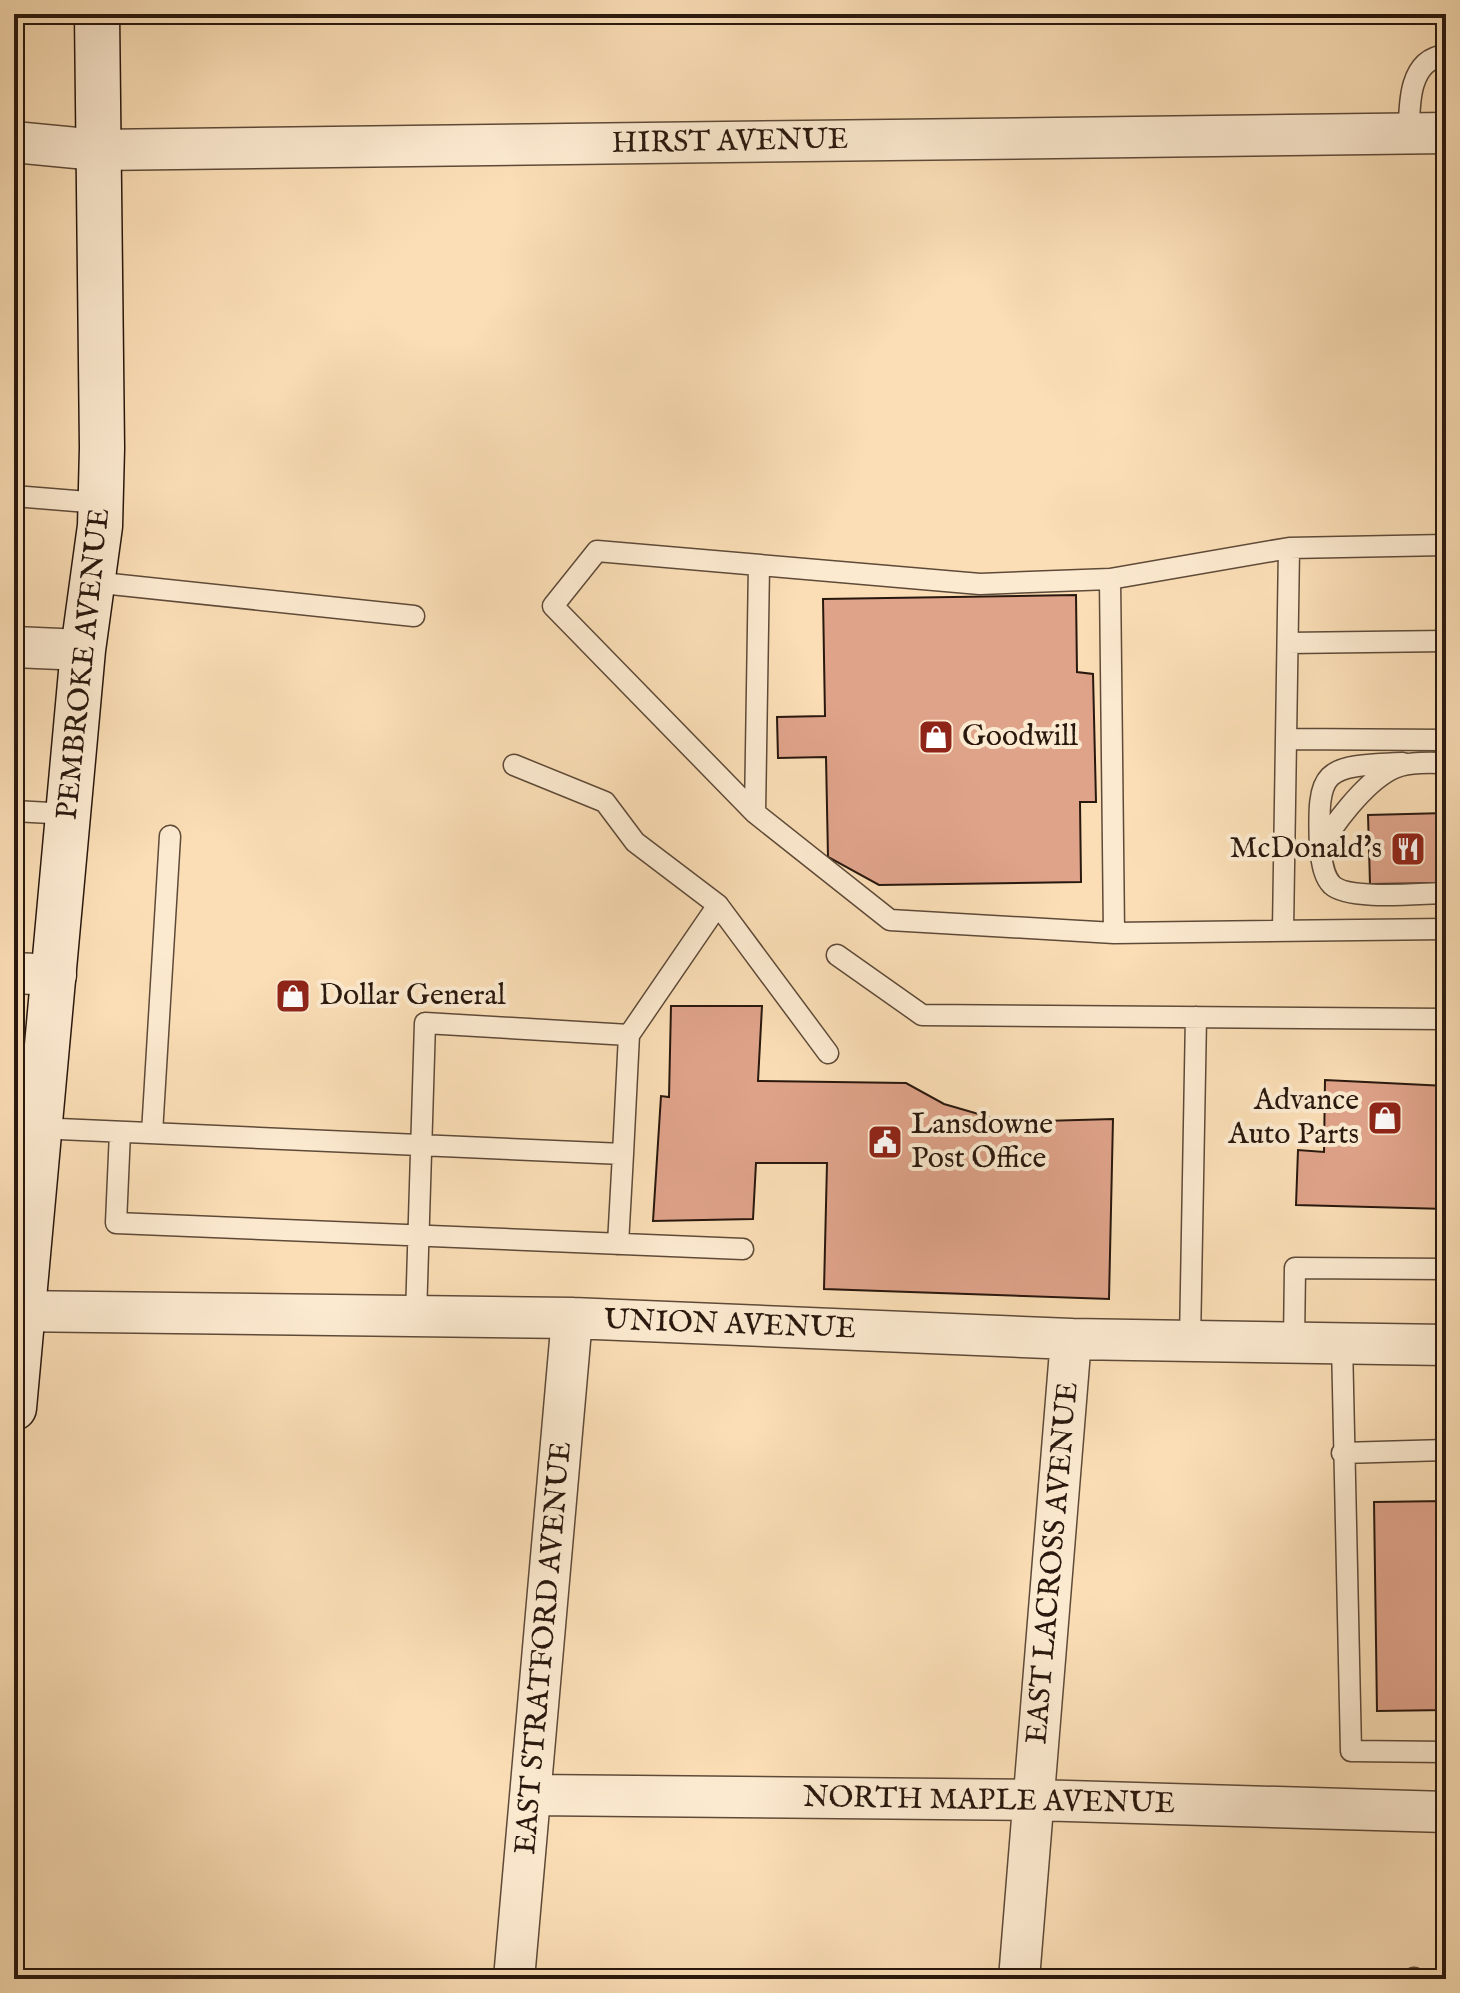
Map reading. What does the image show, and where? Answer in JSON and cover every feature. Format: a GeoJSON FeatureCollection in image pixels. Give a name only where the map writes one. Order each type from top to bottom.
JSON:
{"type":"FeatureCollection","features":[{"type":"Feature","properties":{"kind":"street","name":"PEMBROKE AVENUE"},"geometry":{"type":"LineString","coordinates":[[14,1408],[35,974],[69,814],[100,503],[97,14]]}},
{"type":"Feature","properties":{"kind":"street","name":"HIRST AVENUE"},"geometry":{"type":"LineString","coordinates":[[14,142],[97,150],[1428,134]]}},
{"type":"Feature","properties":{"kind":"street"},"geometry":{"type":"LineString","coordinates":[[14,647],[83,650]]}},
{"type":"Feature","properties":{"kind":"street","name":"UNION AVENUE"},"geometry":{"type":"LineString","coordinates":[[18,1312],[572,1318],[1071,1339],[1446,1345]]}},
{"type":"Feature","properties":{"kind":"street","name":"EAST STRATFORD AVENUE"},"geometry":{"type":"LineString","coordinates":[[514,1979],[572,1318]]}},
{"type":"Feature","properties":{"kind":"street","name":"EAST LACROSS AVENUE"},"geometry":{"type":"LineString","coordinates":[[1019,1979],[1071,1339]]}},
{"type":"Feature","properties":{"kind":"street","name":"NORTH MAPLE AVENUE"},"geometry":{"type":"LineString","coordinates":[[532,1795],[1034,1800],[1446,1812]]}},
{"type":"Feature","properties":{"kind":"lane"},"geometry":{"type":"LineString","coordinates":[[1428,134],[1409,95],[1418,73],[1440,55],[1446,55]]}},
{"type":"Feature","properties":{"kind":"lane"},"geometry":{"type":"LineString","coordinates":[[14,496],[100,503]]}},
{"type":"Feature","properties":{"kind":"lane"},"geometry":{"type":"LineString","coordinates":[[1446,545],[1289,548],[1110,579],[980,584],[597,551],[553,606],[755,813],[890,920],[1114,933],[1446,929]]}},
{"type":"Feature","properties":{"kind":"lane"},"geometry":{"type":"LineString","coordinates":[[1283,930],[1289,548]]}},
{"type":"Feature","properties":{"kind":"lane"},"geometry":{"type":"LineString","coordinates":[[755,813],[759,565]]}},
{"type":"Feature","properties":{"kind":"lane"},"geometry":{"type":"LineString","coordinates":[[1110,579],[1114,933]]}},
{"type":"Feature","properties":{"kind":"lane"},"geometry":{"type":"LineString","coordinates":[[92,582],[414,616]]}},
{"type":"Feature","properties":{"kind":"lane"},"geometry":{"type":"LineString","coordinates":[[1288,643],[1446,641]]}},
{"type":"Feature","properties":{"kind":"lane"},"geometry":{"type":"LineString","coordinates":[[1286,739],[1446,740]]}},
{"type":"Feature","properties":{"kind":"lane"},"geometry":{"type":"LineString","coordinates":[[1320,849],[1344,813],[1374,784],[1391,769],[1415,763]]}},
{"type":"Feature","properties":{"kind":"lane"},"geometry":{"type":"LineString","coordinates":[[1446,763],[1342,768],[1326,781],[1318,797],[1323,871],[1333,887],[1355,894],[1446,893]]}},
{"type":"Feature","properties":{"kind":"lane"},"geometry":{"type":"LineString","coordinates":[[514,765],[605,802],[635,842],[718,905],[828,1053]]}},
{"type":"Feature","properties":{"kind":"lane"},"geometry":{"type":"LineString","coordinates":[[14,811],[69,814]]}},
{"type":"Feature","properties":{"kind":"lane"},"geometry":{"type":"LineString","coordinates":[[152,1133],[170,836]]}},
{"type":"Feature","properties":{"kind":"lane"},"geometry":{"type":"LineString","coordinates":[[618,1244],[629,1035],[718,905]]}},
{"type":"Feature","properties":{"kind":"lane"},"geometry":{"type":"LineString","coordinates":[[837,955],[922,1015],[1446,1019]]}},
{"type":"Feature","properties":{"kind":"lane"},"geometry":{"type":"LineString","coordinates":[[1190,1341],[1196,1017]]}},
{"type":"Feature","properties":{"kind":"lane"},"geometry":{"type":"LineString","coordinates":[[416,1316],[421,1235],[425,1023],[629,1035]]}},
{"type":"Feature","properties":{"kind":"lane"},"geometry":{"type":"LineString","coordinates":[[28,1128],[623,1154]]}},
{"type":"Feature","properties":{"kind":"lane"},"geometry":{"type":"LineString","coordinates":[[120,1132],[116,1223],[743,1249]]}},
{"type":"Feature","properties":{"kind":"lane"},"geometry":{"type":"LineString","coordinates":[[1294,1342],[1295,1268],[1446,1269]]}},
{"type":"Feature","properties":{"kind":"lane"},"geometry":{"type":"LineString","coordinates":[[1342,1343],[1342,1453],[1351,1751],[1446,1752]]}},
{"type":"Feature","properties":{"kind":"lane"},"geometry":{"type":"LineString","coordinates":[[1342,1453],[1446,1450]]}},
{"type":"Feature","properties":{"kind":"building","name":"Goodwill"},"geometry":{"type":"Polygon","coordinates":[[[1076,595],[1077,672],[1093,674],[1096,802],[1080,802],[1081,882],[879,885],[828,857],[826,757],[778,758],[777,717],[825,716],[823,599],[1076,595]]]}},
{"type":"Feature","properties":{"kind":"building","name":"McDonald's"},"geometry":{"type":"Polygon","coordinates":[[[1446,813],[1446,883],[1370,884],[1368,815],[1446,813]]]}},
{"type":"Feature","properties":{"kind":"building","name":"Lansdowne Post Office"},"geometry":{"type":"Polygon","coordinates":[[[671,1006],[762,1006],[758,1081],[906,1083],[944,1104],[1006,1122],[1113,1119],[1109,1299],[824,1289],[827,1163],[756,1163],[753,1219],[653,1221],[661,1096],[669,1097],[671,1006]]]}},
{"type":"Feature","properties":{"kind":"building","name":"Advance Auto Parts"},"geometry":{"type":"Polygon","coordinates":[[[1325,1080],[1446,1086],[1446,1209],[1296,1205],[1298,1150],[1324,1152],[1325,1080]]]}},
{"type":"Feature","properties":{"kind":"building"},"geometry":{"type":"Polygon","coordinates":[[[1446,1501],[1446,1710],[1377,1711],[1374,1502],[1446,1501]]]}},
{"type":"Feature","properties":{"kind":"place","name":"Goodwill"},"geometry":{"type":"Point","coordinates":[936,737]}},
{"type":"Feature","properties":{"kind":"place","name":"McDonald's"},"geometry":{"type":"Point","coordinates":[1408,849]}},
{"type":"Feature","properties":{"kind":"place","name":"Dollar General"},"geometry":{"type":"Point","coordinates":[293,996]}},
{"type":"Feature","properties":{"kind":"place","name":"Advance Auto Parts"},"geometry":{"type":"Point","coordinates":[1385,1118]}},
{"type":"Feature","properties":{"kind":"place","name":"Lansdowne Post Office"},"geometry":{"type":"Point","coordinates":[885,1142]}}]}
